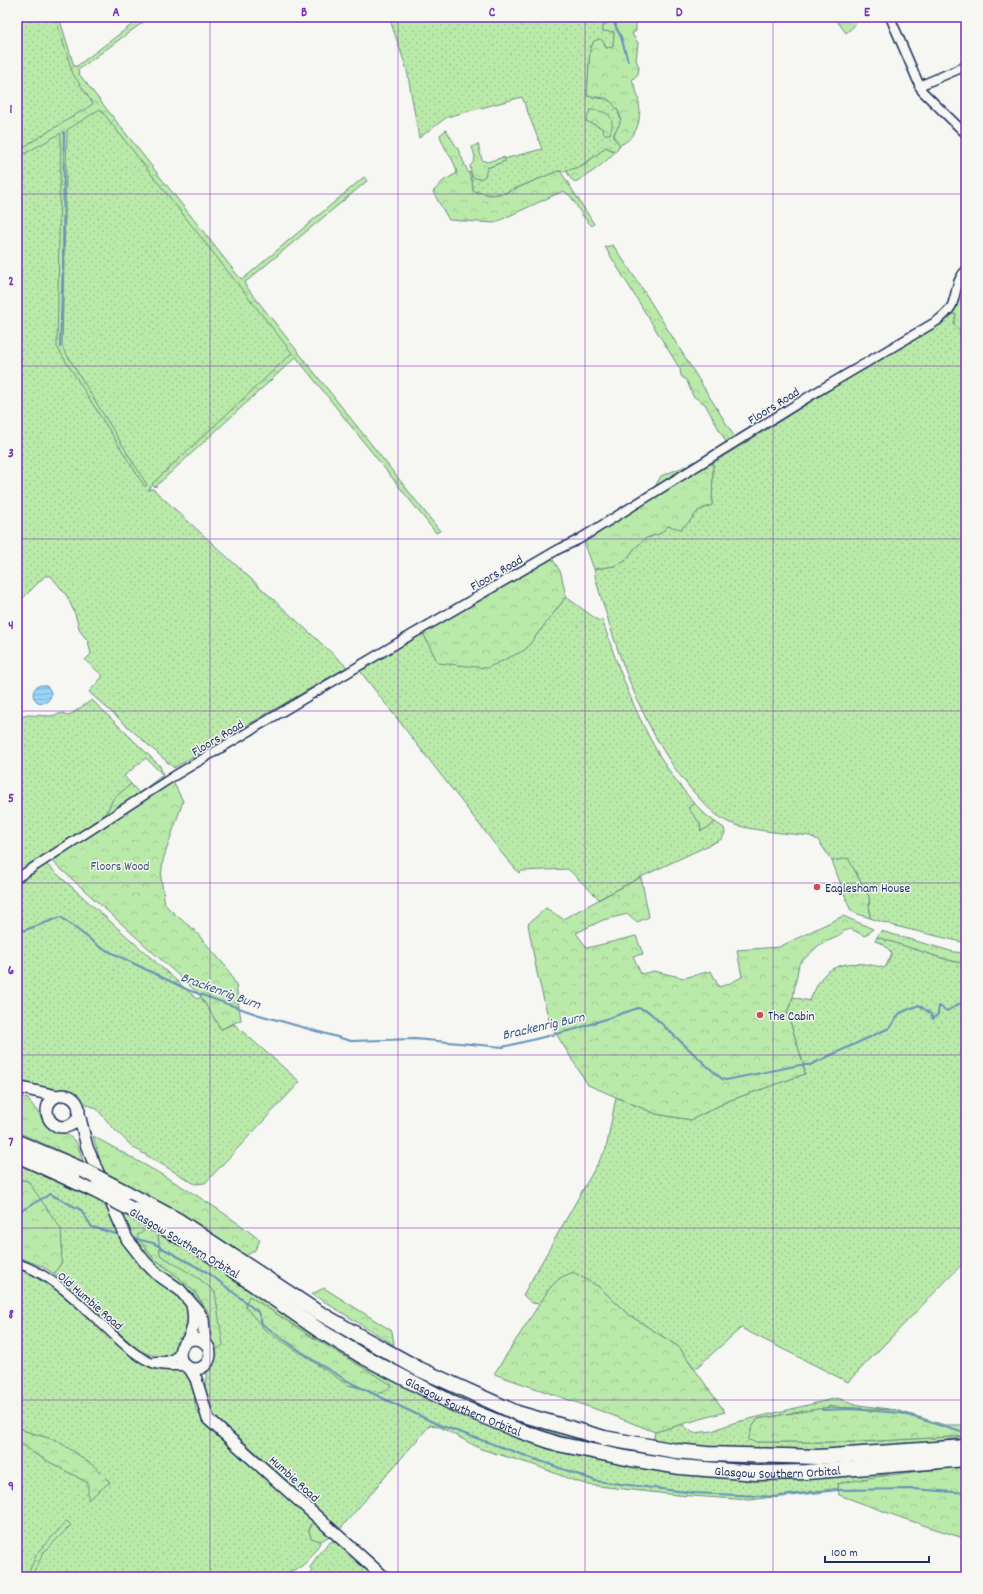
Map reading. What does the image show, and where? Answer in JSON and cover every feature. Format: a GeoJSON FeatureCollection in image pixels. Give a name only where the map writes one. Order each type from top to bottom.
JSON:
{"type":"FeatureCollection","features":[{"type":"Feature","properties":{"kind":"highway","name":"Glasgow Southern Orbital"},"geometry":{"type":"LineString","coordinates":[[17,1142],[83,1170],[179,1221],[316,1311],[419,1369],[517,1413],[604,1438],[676,1451],[707,1454],[818,1457],[966,1447]]}},
{"type":"Feature","properties":{"kind":"highway","name":"Glasgow Southern Orbital"},"geometry":{"type":"LineString","coordinates":[[17,1155],[94,1190],[133,1210],[210,1254],[319,1330],[362,1356],[456,1405],[517,1430],[558,1444],[631,1459],[680,1467],[756,1473],[807,1472],[966,1459]]}},
{"type":"Feature","properties":{"kind":"street"},"geometry":{"type":"LineString","coordinates":[[890,17],[919,86],[928,98],[966,134]]}},
{"type":"Feature","properties":{"kind":"street"},"geometry":{"type":"LineString","coordinates":[[919,86],[966,66]]}},
{"type":"Feature","properties":{"kind":"street","name":"Floors Road"},"geometry":{"type":"LineString","coordinates":[[17,878],[174,776],[406,638],[578,540],[814,394],[937,321],[946,314],[952,306],[959,279],[966,270]]}},
{"type":"Feature","properties":{"kind":"street"},"geometry":{"type":"LineString","coordinates":[[22,1088],[73,1098],[78,1103],[79,1114],[77,1119],[67,1127],[59,1126],[51,1122],[44,1105],[37,1098],[22,1088]]}},
{"type":"Feature","properties":{"kind":"street"},"geometry":{"type":"LineString","coordinates":[[47,1113],[49,1104],[57,1096]]}},
{"type":"Feature","properties":{"kind":"street","name":"Humbie Road"},"geometry":{"type":"LineString","coordinates":[[79,1114],[87,1146],[127,1238],[145,1262],[157,1274],[180,1290],[203,1319],[204,1343],[210,1354],[204,1366],[199,1393]]}},
{"type":"Feature","properties":{"kind":"street","name":"Humbie Road"},"geometry":{"type":"LineString","coordinates":[[59,1126],[75,1133],[87,1146]]}},
{"type":"Feature","properties":{"kind":"street","name":"Old Humbie Road"},"geometry":{"type":"LineString","coordinates":[[17,1263],[41,1274],[64,1289],[136,1355],[146,1360]]}},
{"type":"Feature","properties":{"kind":"street"},"geometry":{"type":"LineString","coordinates":[[146,1360],[170,1360],[176,1357],[183,1344],[187,1341],[193,1327],[194,1320],[191,1302]]}},
{"type":"Feature","properties":{"kind":"street"},"geometry":{"type":"LineString","coordinates":[[187,1341],[196,1339],[204,1343]]}},
{"type":"Feature","properties":{"kind":"street","name":"Humbie Road"},"geometry":{"type":"LineString","coordinates":[[179,1353],[181,1360],[196,1379],[208,1420],[384,1577]]}},
{"type":"Feature","properties":{"kind":"street"},"geometry":{"type":"LineString","coordinates":[[146,1360],[166,1366],[188,1368],[200,1368],[204,1366]]}},
{"type":"Feature","properties":{"kind":"green space"},"geometry":{"type":"Polygon","coordinates":[[[17,17],[58,17],[73,69],[296,354],[148,490],[153,489],[347,667],[174,768],[89,692],[103,676],[85,660],[91,654],[88,641],[80,631],[75,614],[67,596],[51,576],[45,576],[17,604],[17,17]]]}},
{"type":"Feature","properties":{"kind":"green space"},"geometry":{"type":"Polygon","coordinates":[[[55,17],[59,17],[74,66],[77,66],[142,17],[150,17],[78,70],[79,74],[239,277],[243,279],[364,177],[367,181],[245,282],[245,285],[440,531],[436,533],[296,357],[155,487],[152,484],[292,353],[100,109],[67,130],[62,347],[147,485],[145,487],[57,347],[61,133],[17,158],[17,151],[93,104],[73,74],[55,17]]]}},
{"type":"Feature","properties":{"kind":"green space"},"geometry":{"type":"Polygon","coordinates":[[[389,17],[621,17],[604,25],[603,31],[614,32],[613,47],[606,48],[594,41],[590,49],[587,96],[610,101],[616,108],[621,122],[614,133],[614,138],[620,145],[615,152],[606,147],[584,164],[571,170],[558,171],[505,193],[491,195],[473,191],[472,181],[468,174],[471,171],[472,177],[485,173],[487,168],[505,161],[504,159],[542,149],[522,97],[447,117],[419,138],[407,70],[389,17]]]}},
{"type":"Feature","properties":{"kind":"green space"},"geometry":{"type":"Polygon","coordinates":[[[621,17],[636,17],[636,31],[632,34],[638,43],[636,60],[639,67],[638,74],[632,80],[638,97],[640,116],[634,133],[628,140],[620,145],[614,138],[621,119],[617,109],[607,98],[587,96],[590,50],[594,41],[600,39],[603,41],[606,48],[613,47],[614,32],[602,31],[604,25],[612,21],[616,26],[617,20],[621,17]]]}},
{"type":"Feature","properties":{"kind":"green space"},"geometry":{"type":"Polygon","coordinates":[[[834,17],[855,17],[857,19],[854,26],[846,33],[834,17]]]}},
{"type":"Feature","properties":{"kind":"green space"},"geometry":{"type":"Polygon","coordinates":[[[590,110],[609,115],[612,122],[610,134],[604,134],[602,128],[586,121],[590,110]]]}},
{"type":"Feature","properties":{"kind":"green space"},"geometry":{"type":"Polygon","coordinates":[[[446,130],[458,149],[472,181],[473,191],[491,195],[505,193],[558,171],[561,172],[594,224],[592,226],[591,225],[583,216],[570,196],[563,191],[494,223],[449,220],[433,192],[443,181],[457,173],[454,163],[440,135],[446,130]]]}},
{"type":"Feature","properties":{"kind":"green space"},"geometry":{"type":"Polygon","coordinates":[[[478,144],[482,160],[487,162],[504,157],[505,161],[487,168],[485,176],[480,179],[472,177],[470,166],[475,157],[472,147],[478,144]]]}},
{"type":"Feature","properties":{"kind":"green space"},"geometry":{"type":"Polygon","coordinates":[[[606,147],[615,152],[586,176],[575,182],[571,179],[566,170],[583,165],[606,147]]]}},
{"type":"Feature","properties":{"kind":"green space"},"geometry":{"type":"Polygon","coordinates":[[[613,245],[640,285],[734,436],[726,442],[705,404],[693,396],[687,381],[681,376],[680,369],[605,247],[613,245]]]}},
{"type":"Feature","properties":{"kind":"green space"},"geometry":{"type":"Polygon","coordinates":[[[966,298],[966,339],[954,324],[956,314],[951,315],[956,300],[966,298]]]}},
{"type":"Feature","properties":{"kind":"green space"},"geometry":{"type":"Polygon","coordinates":[[[957,313],[954,324],[966,339],[966,943],[895,926],[870,918],[869,897],[848,859],[832,861],[818,840],[810,836],[742,827],[724,820],[706,806],[681,777],[666,756],[642,710],[622,661],[594,569],[614,566],[625,561],[635,548],[646,538],[659,534],[668,526],[690,521],[698,511],[712,505],[713,463],[839,384],[943,322],[951,315],[957,313]]]}},
{"type":"Feature","properties":{"kind":"green space"},"geometry":{"type":"Polygon","coordinates":[[[713,463],[712,505],[698,511],[681,529],[668,526],[659,534],[646,538],[635,548],[625,561],[614,566],[594,569],[583,539],[653,490],[661,476],[686,466],[687,477],[713,463]]]}},
{"type":"Feature","properties":{"kind":"green space"},"geometry":{"type":"Polygon","coordinates":[[[552,558],[561,573],[566,597],[525,650],[487,668],[438,663],[423,633],[552,558]]]}},
{"type":"Feature","properties":{"kind":"green space"},"geometry":{"type":"Polygon","coordinates":[[[566,597],[599,621],[602,619],[615,658],[639,717],[670,772],[694,803],[688,808],[700,823],[701,831],[711,826],[715,822],[724,828],[725,833],[722,839],[641,877],[599,899],[568,869],[521,871],[519,873],[504,856],[360,671],[423,633],[438,663],[525,650],[566,597]]]}},
{"type":"Feature","properties":{"kind":"green space"},"geometry":{"type":"Polygon","coordinates":[[[92,700],[160,766],[163,775],[146,758],[124,776],[131,784],[113,799],[107,812],[86,828],[17,873],[17,718],[28,715],[51,716],[63,713],[68,716],[92,700]]]}},
{"type":"Feature","properties":{"kind":"green space"},"geometry":{"type":"Polygon","coordinates":[[[163,775],[157,784],[86,828],[107,812],[113,799],[131,784],[139,793],[163,775]]]}},
{"type":"Feature","properties":{"kind":"green space","name":"Floors Wood"},"geometry":{"type":"Polygon","coordinates":[[[172,780],[183,801],[163,860],[161,878],[165,904],[195,931],[227,968],[236,985],[241,1020],[221,1029],[199,994],[51,860],[172,780]]]}},
{"type":"Feature","properties":{"kind":"green space"},"geometry":{"type":"Polygon","coordinates":[[[694,803],[715,822],[711,826],[701,831],[700,823],[688,808],[694,803]]]}},
{"type":"Feature","properties":{"kind":"green space"},"geometry":{"type":"Polygon","coordinates":[[[848,858],[869,897],[870,918],[855,913],[850,909],[832,861],[848,858]]]}},
{"type":"Feature","properties":{"kind":"green space"},"geometry":{"type":"Polygon","coordinates":[[[46,864],[197,999],[201,997],[221,1029],[234,1024],[300,1082],[205,1183],[195,1184],[134,1148],[115,1130],[96,1108],[83,1103],[79,1097],[71,1093],[52,1092],[17,1081],[17,884],[46,864]]]}},
{"type":"Feature","properties":{"kind":"green space"},"geometry":{"type":"Polygon","coordinates":[[[641,877],[649,917],[637,922],[628,914],[603,920],[576,933],[587,948],[636,936],[643,954],[633,956],[641,974],[654,971],[684,978],[711,971],[719,987],[742,977],[737,950],[779,947],[843,916],[873,929],[865,936],[851,929],[844,931],[837,937],[819,945],[799,964],[793,997],[787,1012],[805,1074],[728,1101],[691,1120],[656,1114],[588,1085],[550,1024],[537,973],[528,924],[546,908],[563,919],[641,877]]]}},
{"type":"Feature","properties":{"kind":"green space"},"geometry":{"type":"Polygon","coordinates":[[[881,931],[954,952],[966,953],[966,964],[948,960],[877,937],[881,931]]]}},
{"type":"Feature","properties":{"kind":"green space"},"geometry":{"type":"Polygon","coordinates":[[[877,937],[948,960],[966,964],[966,1260],[848,1382],[741,1328],[695,1369],[679,1347],[629,1315],[599,1287],[549,1289],[540,1304],[532,1303],[523,1295],[606,1149],[616,1097],[656,1114],[691,1120],[728,1101],[805,1074],[787,1012],[793,997],[809,1001],[825,974],[839,966],[846,964],[862,964],[885,968],[892,953],[883,944],[875,941],[877,937]]]}},
{"type":"Feature","properties":{"kind":"green space"},"geometry":{"type":"Polygon","coordinates":[[[17,1095],[28,1099],[48,1126],[68,1135],[77,1143],[83,1161],[17,1132],[17,1095]]]}},
{"type":"Feature","properties":{"kind":"green space"},"geometry":{"type":"Polygon","coordinates":[[[93,1136],[179,1185],[241,1225],[260,1240],[255,1250],[246,1256],[183,1214],[103,1171],[93,1136]]]}},
{"type":"Feature","properties":{"kind":"green space"},"geometry":{"type":"Polygon","coordinates":[[[17,1160],[108,1204],[116,1228],[125,1241],[186,1301],[191,1322],[171,1357],[157,1357],[140,1351],[54,1274],[61,1263],[28,1181],[17,1179],[17,1160]]]}},
{"type":"Feature","properties":{"kind":"green space"},"geometry":{"type":"Polygon","coordinates":[[[17,1179],[28,1181],[61,1229],[61,1263],[54,1274],[42,1266],[17,1257],[17,1179]]]}},
{"type":"Feature","properties":{"kind":"green space"},"geometry":{"type":"Polygon","coordinates":[[[136,1202],[343,1332],[601,1441],[848,1463],[785,1466],[728,1465],[684,1462],[576,1442],[533,1430],[451,1397],[352,1343],[136,1202]]]}},
{"type":"Feature","properties":{"kind":"green space"},"geometry":{"type":"Polygon","coordinates":[[[118,1210],[163,1233],[237,1279],[324,1337],[568,1451],[843,1474],[889,1475],[837,1484],[838,1488],[750,1500],[677,1495],[589,1485],[534,1465],[481,1449],[440,1427],[430,1425],[340,1529],[240,1438],[224,1426],[212,1413],[208,1405],[205,1388],[213,1352],[208,1336],[205,1312],[196,1296],[150,1261],[137,1243],[118,1210]],[[158,1233],[152,1257],[170,1270],[195,1292],[209,1313],[210,1341],[215,1292],[160,1255],[158,1233]],[[249,1296],[348,1385],[383,1393],[312,1337],[249,1296]]]}},
{"type":"Feature","properties":{"kind":"green space"},"geometry":{"type":"Polygon","coordinates":[[[145,1230],[158,1233],[160,1255],[201,1280],[215,1292],[223,1345],[218,1349],[210,1341],[209,1313],[195,1292],[170,1270],[152,1257],[137,1236],[145,1230]]]}},
{"type":"Feature","properties":{"kind":"green space"},"geometry":{"type":"Polygon","coordinates":[[[17,1268],[55,1288],[114,1340],[143,1362],[187,1371],[192,1379],[196,1409],[203,1420],[313,1521],[309,1530],[311,1537],[321,1541],[306,1563],[281,1577],[17,1577],[17,1440],[35,1454],[88,1483],[110,1483],[58,1441],[25,1431],[17,1425],[17,1268]]]}},
{"type":"Feature","properties":{"kind":"green space"},"geometry":{"type":"Polygon","coordinates":[[[573,1272],[599,1287],[629,1315],[679,1347],[725,1412],[655,1432],[604,1412],[494,1374],[549,1289],[560,1278],[573,1272]]]}},
{"type":"Feature","properties":{"kind":"green space"},"geometry":{"type":"Polygon","coordinates":[[[324,1288],[392,1331],[394,1345],[312,1294],[324,1288]]]}},
{"type":"Feature","properties":{"kind":"green space"},"geometry":{"type":"Polygon","coordinates":[[[249,1296],[312,1337],[392,1385],[383,1393],[348,1385],[264,1329],[245,1306],[249,1296]]]}},
{"type":"Feature","properties":{"kind":"green space"},"geometry":{"type":"Polygon","coordinates":[[[837,1398],[859,1405],[896,1410],[830,1407],[758,1419],[753,1426],[749,1440],[757,1442],[860,1442],[966,1437],[929,1443],[848,1449],[793,1451],[723,1449],[653,1441],[655,1432],[682,1424],[693,1433],[712,1431],[733,1423],[837,1398]]]}},
{"type":"Feature","properties":{"kind":"green space"},"geometry":{"type":"Polygon","coordinates":[[[830,1407],[896,1410],[945,1425],[966,1425],[966,1436],[860,1442],[757,1442],[748,1440],[753,1426],[758,1419],[830,1407]]]}},
{"type":"Feature","properties":{"kind":"green space"},"geometry":{"type":"Polygon","coordinates":[[[17,1425],[25,1431],[58,1441],[94,1466],[110,1482],[88,1500],[88,1483],[35,1454],[17,1440],[17,1425]]]}},
{"type":"Feature","properties":{"kind":"green space"},"geometry":{"type":"Polygon","coordinates":[[[966,1465],[966,1539],[839,1495],[837,1484],[868,1478],[966,1465]]]}},
{"type":"Feature","properties":{"kind":"green space"},"geometry":{"type":"Polygon","coordinates":[[[67,1521],[71,1525],[44,1552],[33,1573],[29,1572],[37,1553],[67,1521]]]}},
{"type":"Feature","properties":{"kind":"green space"},"geometry":{"type":"Polygon","coordinates":[[[313,1521],[331,1535],[321,1541],[311,1538],[309,1531],[313,1521]]]}},
{"type":"Feature","properties":{"kind":"green space"},"geometry":{"type":"Polygon","coordinates":[[[332,1541],[337,1541],[379,1577],[308,1577],[312,1572],[310,1568],[317,1556],[332,1541]]]}},
{"type":"Feature","properties":{"kind":"water"},"geometry":{"type":"Polygon","coordinates":[[[42,685],[48,688],[51,694],[48,700],[42,703],[36,700],[33,694],[36,688],[42,685]]]}},
{"type":"Feature","properties":{"kind":"waterway"},"geometry":{"type":"LineString","coordinates":[[611,17],[621,37],[628,61]]}},
{"type":"Feature","properties":{"kind":"waterway"},"geometry":{"type":"LineString","coordinates":[[60,347],[63,265],[64,132]]}},
{"type":"Feature","properties":{"kind":"waterway","name":"Brackenrig Burn"},"geometry":{"type":"LineString","coordinates":[[17,933],[61,917],[100,947],[188,990],[256,1014],[351,1041],[415,1039],[503,1047],[576,1029],[638,1008],[648,1011],[706,1065],[722,1079],[726,1080],[800,1065],[810,1065],[889,1028],[900,1013],[919,1005],[931,1014],[933,1019],[938,1014],[939,1006],[947,1011],[966,1000]]}},
{"type":"Feature","properties":{"kind":"waterway"},"geometry":{"type":"LineString","coordinates":[[17,1213],[50,1194],[81,1210],[92,1227],[120,1235]]}},
{"type":"Feature","properties":{"kind":"waterway"},"geometry":{"type":"LineString","coordinates":[[132,1238],[153,1243],[210,1274],[258,1312],[262,1324],[316,1362],[353,1384],[437,1424],[596,1481],[694,1493],[777,1497],[837,1490],[914,1489],[966,1493]]}},
{"type":"Feature","properties":{"kind":"waterway"},"geometry":{"type":"LineString","coordinates":[[822,1410],[851,1409],[901,1413],[964,1433],[966,1432]]}},
{"type":"Feature","properties":{"kind":"place","name":"Eaglesham House"},"geometry":{"type":"Point","coordinates":[817,887]}},
{"type":"Feature","properties":{"kind":"place","name":"The Cabin"},"geometry":{"type":"Point","coordinates":[760,1015]}}]}
